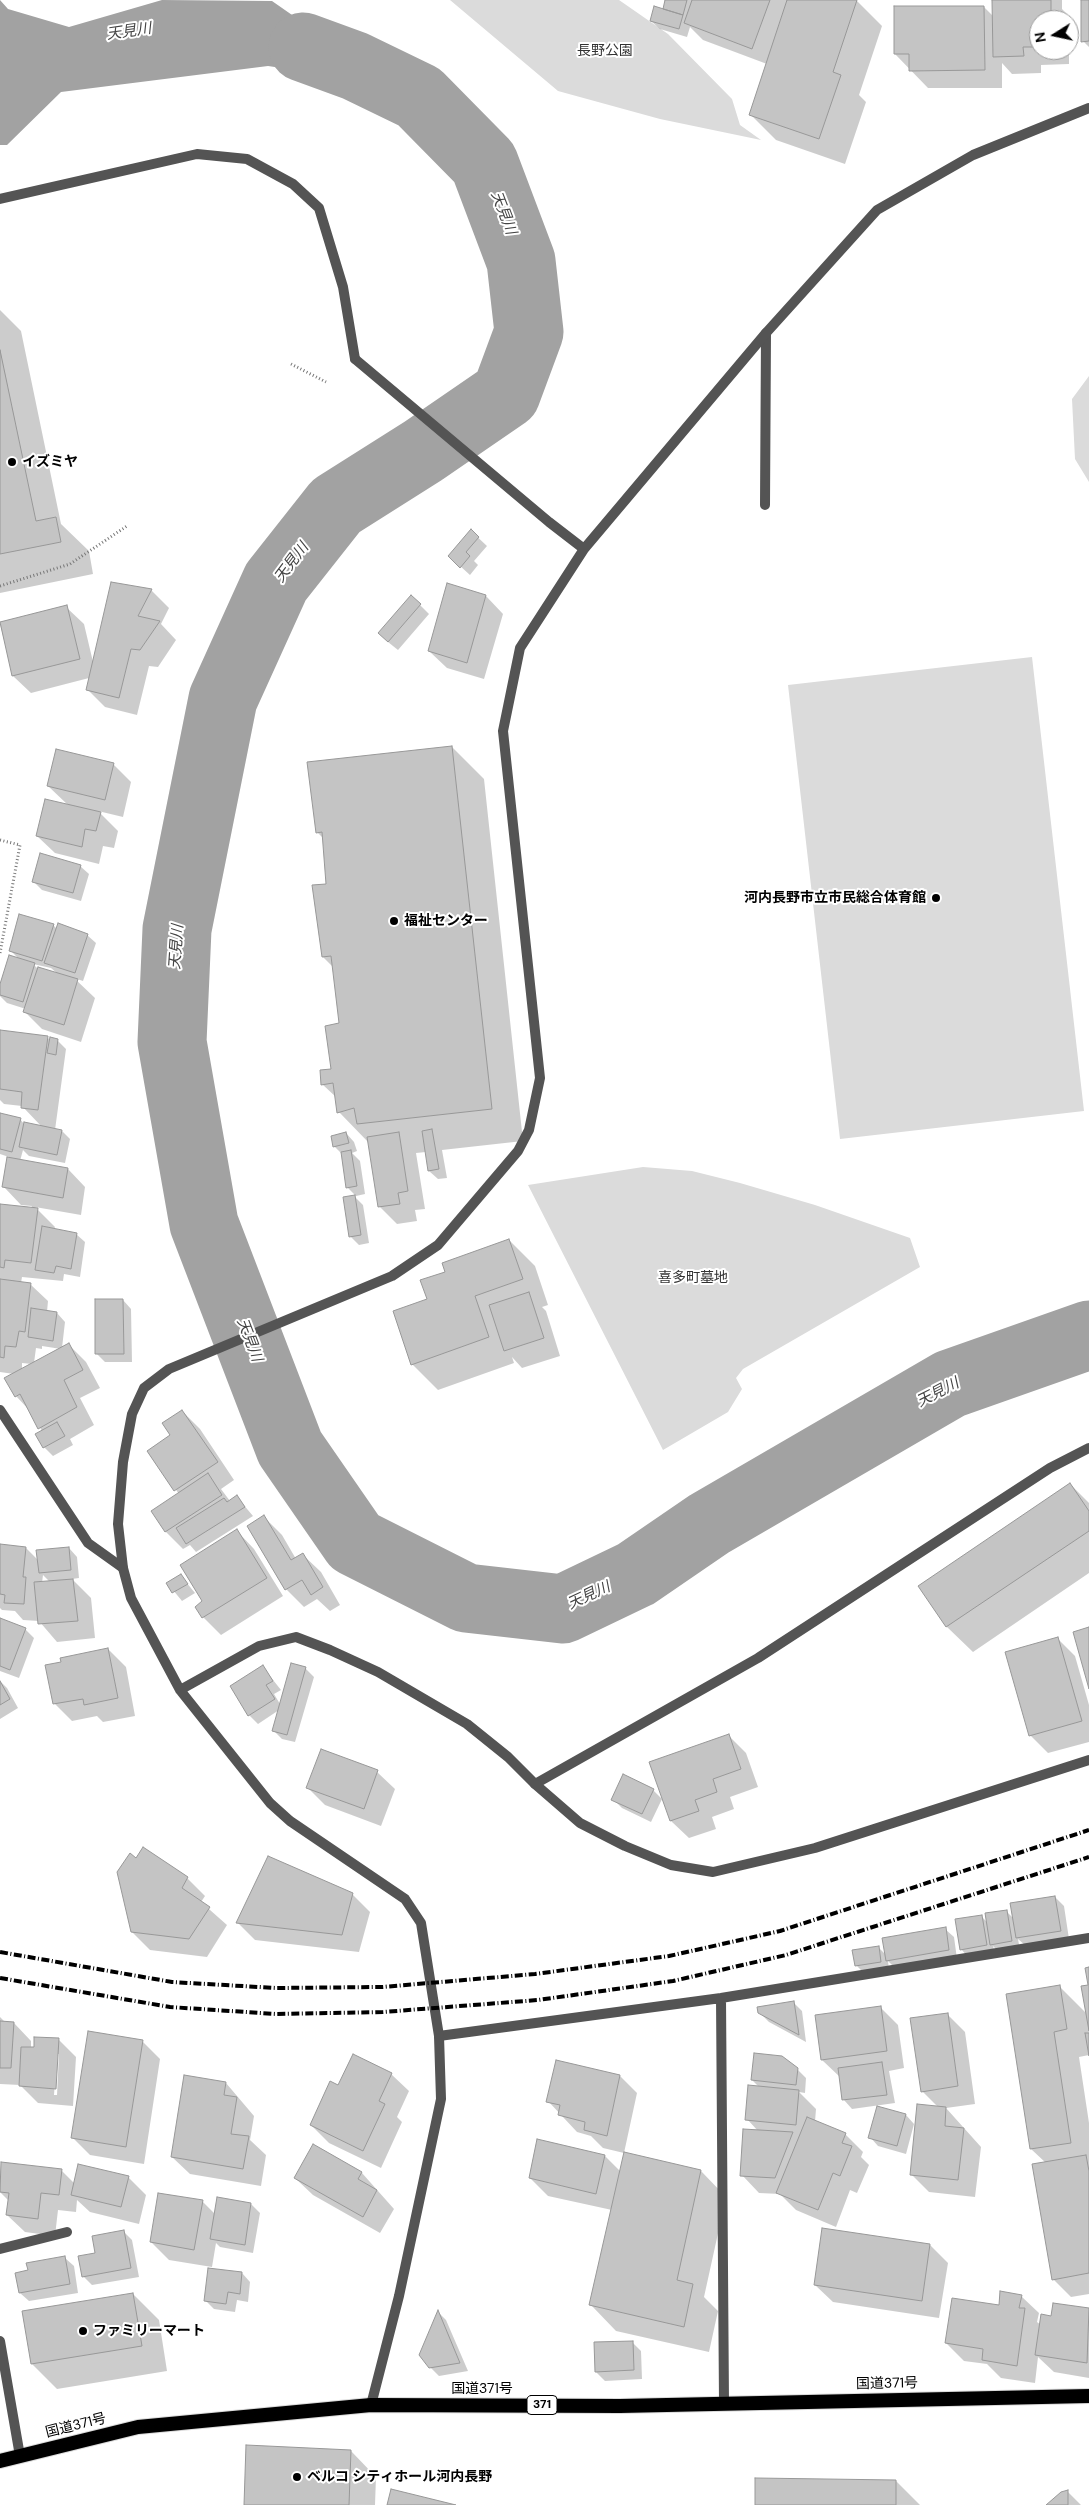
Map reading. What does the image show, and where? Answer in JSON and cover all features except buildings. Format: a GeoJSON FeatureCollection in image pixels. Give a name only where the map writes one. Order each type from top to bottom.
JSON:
{"type":"FeatureCollection","features":[{"type":"Feature","properties":{"kind":"highway","name":"国道371号"},"geometry":{"type":"LineString","coordinates":[[0,2461],[138,2427],[370,2405],[620,2406],[1089,2396]]}},
{"type":"Feature","properties":{"kind":"street"},"geometry":{"type":"LineString","coordinates":[[370,2405],[399,2296],[432,2150],[441,2099],[439,2036],[421,1923],[406,1899],[283,1815],[270,1803],[180,1690],[131,1598],[123,1568],[118,1524],[123,1462],[132,1414],[144,1388],[169,1369],[392,1276],[438,1245],[518,1150],[530,1130],[540,1078],[503,731],[520,648],[584,549],[766,333],[877,210],[972,155],[1089,108]]}},
{"type":"Feature","properties":{"kind":"street"},"geometry":{"type":"LineString","coordinates":[[0,199],[197,154],[247,159],[293,184],[319,208],[343,287],[356,359],[549,522],[584,549]]}},
{"type":"Feature","properties":{"kind":"street"},"geometry":{"type":"LineString","coordinates":[[765,505],[766,333]]}},
{"type":"Feature","properties":{"kind":"street"},"geometry":{"type":"LineString","coordinates":[[0,1410],[88,1543],[123,1568]]}},
{"type":"Feature","properties":{"kind":"street"},"geometry":{"type":"LineString","coordinates":[[535,1784],[758,1658],[1050,1468],[1089,1448]]}},
{"type":"Feature","properties":{"kind":"street"},"geometry":{"type":"LineString","coordinates":[[180,1690],[259,1646],[296,1638],[330,1650],[378,1672],[467,1724],[508,1757],[535,1784],[580,1823],[625,1846],[671,1865],[713,1872],[815,1848],[1089,1760]]}},
{"type":"Feature","properties":{"kind":"street"},"geometry":{"type":"LineString","coordinates":[[439,2036],[722,1998],[1089,1938]]}},
{"type":"Feature","properties":{"kind":"street"},"geometry":{"type":"LineString","coordinates":[[722,1998],[724,2403]]}},
{"type":"Feature","properties":{"kind":"street"},"geometry":{"type":"LineString","coordinates":[[0,2249],[67,2232]]}},
{"type":"Feature","properties":{"kind":"street"},"geometry":{"type":"LineString","coordinates":[[0,2341],[20,2456]]}},
{"type":"Feature","properties":{"kind":"path"},"geometry":{"type":"LineString","coordinates":[[291,364],[326,382]]}},
{"type":"Feature","properties":{"kind":"path"},"geometry":{"type":"LineString","coordinates":[[0,586],[70,564],[127,526]]}},
{"type":"Feature","properties":{"kind":"path"},"geometry":{"type":"LineString","coordinates":[[0,840],[20,845],[0,952]]}},
{"type":"Feature","properties":{"kind":"green space","name":"長野公園"},"geometry":{"type":"Polygon","coordinates":[[[450,0],[619,0],[668,34],[732,99],[740,125],[761,140],[660,119],[558,91],[450,0]]]}},
{"type":"Feature","properties":{"kind":"green space"},"geometry":{"type":"Polygon","coordinates":[[[1089,376],[1089,482],[1075,459],[1072,399],[1089,376]]]}},
{"type":"Feature","properties":{"kind":"green space","name":"河内長野市立市民総合体育館"},"geometry":{"type":"Polygon","coordinates":[[[1032,657],[1084,1111],[840,1139],[788,685],[1032,657]]]}},
{"type":"Feature","properties":{"kind":"green space","name":"喜多町墓地"},"geometry":{"type":"Polygon","coordinates":[[[643,1167],[692,1171],[740,1183],[815,1205],[910,1238],[920,1267],[743,1369],[736,1378],[742,1389],[728,1412],[663,1450],[528,1185],[643,1167]]]}},
{"type":"Feature","properties":{"kind":"water"},"geometry":{"type":"Polygon","coordinates":[[[0,0],[8,9],[69,27],[162,0],[272,1],[391,84],[268,66],[61,92],[7,145],[0,145],[0,0]]]}},
{"type":"Feature","properties":{"kind":"waterway","name":"天見川"},"geometry":{"type":"LineString","coordinates":[[303,47],[355,66],[419,97],[484,163],[521,261],[529,332],[506,394],[423,451],[336,506],[276,582],[223,699],[177,929],[172,1042],[204,1224],[290,1448],[355,1542],[466,1598],[563,1609],[636,1574],[709,1524],[950,1384],[1089,1335]]}},
{"type":"Feature","properties":{"kind":"railway"},"geometry":{"type":"LineString","coordinates":[[0,1952],[172,1982],[276,1988],[382,1987],[535,1974],[669,1956],[780,1931],[1089,1830]]}},
{"type":"Feature","properties":{"kind":"railway"},"geometry":{"type":"LineString","coordinates":[[0,1978],[170,2007],[276,2014],[383,2012],[538,2000],[673,1981],[786,1955],[1089,1857]]}},
{"type":"Feature","properties":{"kind":"place","name":"イズミヤ"},"geometry":{"type":"Point","coordinates":[12,462]}},
{"type":"Feature","properties":{"kind":"place","name":"河内長野市立市民総合体育館"},"geometry":{"type":"Point","coordinates":[936,898]}},
{"type":"Feature","properties":{"kind":"place","name":"福祉センター"},"geometry":{"type":"Point","coordinates":[394,921]}},
{"type":"Feature","properties":{"kind":"place","name":"ファミリーマート"},"geometry":{"type":"Point","coordinates":[83,2331]}},
{"type":"Feature","properties":{"kind":"place","name":"ベルコ シティホール河内長野"},"geometry":{"type":"Point","coordinates":[297,2477]}}]}
